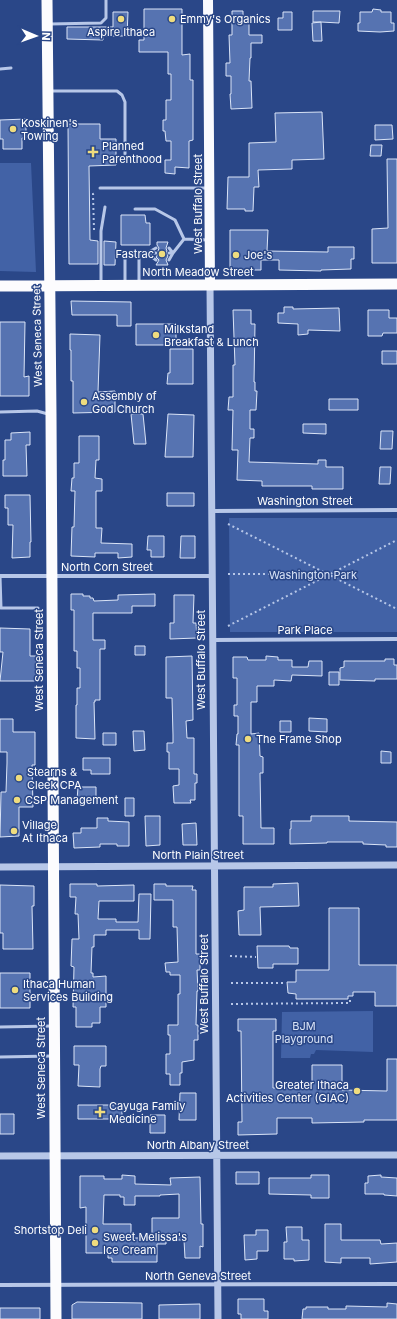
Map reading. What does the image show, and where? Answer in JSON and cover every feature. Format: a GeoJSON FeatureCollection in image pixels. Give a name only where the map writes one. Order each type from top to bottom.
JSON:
{"type":"FeatureCollection","features":[{"type":"Feature","properties":{"kind":"highway","name":"West Seneca Street"},"geometry":{"type":"LineString","coordinates":[[46,0],[51,414],[56,1319]]}},
{"type":"Feature","properties":{"kind":"highway","name":"North Meadow Street"},"geometry":{"type":"LineString","coordinates":[[0,286],[397,284]]}},
{"type":"Feature","properties":{"kind":"main road","name":"West Buffalo Street"},"geometry":{"type":"LineString","coordinates":[[208,0],[210,285]]}},
{"type":"Feature","properties":{"kind":"street","name":"West Buffalo Street"},"geometry":{"type":"LineString","coordinates":[[210,285],[213,511],[218,1319]]}},
{"type":"Feature","properties":{"kind":"street","name":"Washington Street"},"geometry":{"type":"LineString","coordinates":[[213,511],[397,510]]}},
{"type":"Feature","properties":{"kind":"street","name":"North Corn Street"},"geometry":{"type":"LineString","coordinates":[[0,576],[213,576]]}},
{"type":"Feature","properties":{"kind":"street","name":"Park Place"},"geometry":{"type":"LineString","coordinates":[[213,640],[397,639]]}},
{"type":"Feature","properties":{"kind":"street","name":"North Plain Street"},"geometry":{"type":"LineString","coordinates":[[0,867],[397,866]]}},
{"type":"Feature","properties":{"kind":"street","name":"North Albany Street"},"geometry":{"type":"LineString","coordinates":[[0,1156],[397,1155]]}},
{"type":"Feature","properties":{"kind":"street","name":"North Geneva Street"},"geometry":{"type":"LineString","coordinates":[[0,1285],[397,1284]]}},
{"type":"Feature","properties":{"kind":"lane"},"geometry":{"type":"LineString","coordinates":[[47,24],[101,23],[106,18],[106,0]]}},
{"type":"Feature","properties":{"kind":"lane"},"geometry":{"type":"LineString","coordinates":[[0,69],[11,68]]}},
{"type":"Feature","properties":{"kind":"lane"},"geometry":{"type":"LineString","coordinates":[[48,92],[118,91],[122,95],[125,102],[125,156]]}},
{"type":"Feature","properties":{"kind":"lane"},"geometry":{"type":"LineString","coordinates":[[100,188],[210,187]]}},
{"type":"Feature","properties":{"kind":"lane"},"geometry":{"type":"LineString","coordinates":[[101,286],[101,231],[105,207]]}},
{"type":"Feature","properties":{"kind":"lane"},"geometry":{"type":"LineString","coordinates":[[135,209],[155,209],[175,220],[184,239]]}},
{"type":"Feature","properties":{"kind":"lane"},"geometry":{"type":"LineString","coordinates":[[169,260],[171,253],[184,239],[210,240]]}},
{"type":"Feature","properties":{"kind":"lane"},"geometry":{"type":"LineString","coordinates":[[147,253],[156,248]]}},
{"type":"Feature","properties":{"kind":"lane"},"geometry":{"type":"LineString","coordinates":[[169,248],[171,253]]}},
{"type":"Feature","properties":{"kind":"lane"},"geometry":{"type":"LineString","coordinates":[[147,253],[156,260]]}},
{"type":"Feature","properties":{"kind":"lane"},"geometry":{"type":"LineString","coordinates":[[125,286],[125,258],[147,253],[156,253]]}},
{"type":"Feature","properties":{"kind":"lane"},"geometry":{"type":"LineString","coordinates":[[139,255],[139,286]]}},
{"type":"Feature","properties":{"kind":"lane"},"geometry":{"type":"LineString","coordinates":[[0,412],[38,411],[51,414]]}},
{"type":"Feature","properties":{"kind":"lane"},"geometry":{"type":"LineString","coordinates":[[0,576],[1,608],[38,608]]}},
{"type":"Feature","properties":{"kind":"lane"},"geometry":{"type":"LineString","coordinates":[[0,1027],[54,1026]]}},
{"type":"Feature","properties":{"kind":"lane"},"geometry":{"type":"LineString","coordinates":[[0,1057],[54,1056]]}},
{"type":"Feature","properties":{"kind":"path"},"geometry":{"type":"LineString","coordinates":[[228,524],[397,609]]}},
{"type":"Feature","properties":{"kind":"path"},"geometry":{"type":"LineString","coordinates":[[228,626],[397,540]]}},
{"type":"Feature","properties":{"kind":"path"},"geometry":{"type":"LineString","coordinates":[[228,574],[329,574]]}},
{"type":"Feature","properties":{"kind":"path"},"geometry":{"type":"LineString","coordinates":[[230,956],[256,957]]}},
{"type":"Feature","properties":{"kind":"path"},"geometry":{"type":"LineString","coordinates":[[231,984],[284,983]]}},
{"type":"Feature","properties":{"kind":"path"},"geometry":{"type":"LineString","coordinates":[[231,1004],[350,1003],[350,998]]}},
{"type":"Feature","properties":{"kind":"green space"},"geometry":{"type":"Polygon","coordinates":[[[0,163],[31,163],[36,272],[0,271],[0,163]]]}},
{"type":"Feature","properties":{"kind":"green space","name":"Washington Park"},"geometry":{"type":"Polygon","coordinates":[[[229,518],[397,518],[397,632],[230,632],[229,518]]]}},
{"type":"Feature","properties":{"kind":"green space","name":"BJM Playground"},"geometry":{"type":"Polygon","coordinates":[[[373,1011],[373,1052],[316,1050],[314,1054],[311,1054],[310,1058],[281,1058],[282,1012],[373,1011]]]}},
{"type":"Feature","properties":{"kind":"building"},"geometry":{"type":"Polygon","coordinates":[[[144,9],[182,9],[182,55],[190,54],[190,80],[193,80],[193,140],[189,141],[189,168],[175,167],[175,174],[165,173],[165,160],[171,160],[171,141],[166,141],[165,131],[163,131],[163,120],[166,120],[166,100],[171,100],[171,74],[168,74],[168,52],[139,52],[139,40],[144,40],[144,9]]]}},
{"type":"Feature","properties":{"kind":"building"},"geometry":{"type":"Polygon","coordinates":[[[373,9],[381,10],[381,12],[391,12],[391,23],[394,23],[394,31],[358,31],[360,12],[372,12],[373,9]]]}},
{"type":"Feature","properties":{"kind":"building"},"geometry":{"type":"Polygon","coordinates":[[[232,11],[243,11],[243,18],[249,18],[249,35],[262,35],[262,43],[251,43],[249,81],[251,81],[252,108],[231,109],[231,76],[226,76],[226,63],[230,63],[229,35],[232,35],[232,11]]]}},
{"type":"Feature","properties":{"kind":"building"},"geometry":{"type":"Polygon","coordinates":[[[313,11],[340,11],[339,23],[313,22],[313,11]]]}},
{"type":"Feature","properties":{"kind":"building"},"geometry":{"type":"Polygon","coordinates":[[[113,12],[128,12],[127,36],[103,36],[103,40],[67,39],[67,27],[113,27],[113,12]]]}},
{"type":"Feature","properties":{"kind":"building"},"geometry":{"type":"Polygon","coordinates":[[[283,12],[292,12],[292,30],[278,30],[278,18],[283,18],[283,12]]]}},
{"type":"Feature","properties":{"kind":"building"},"geometry":{"type":"Polygon","coordinates":[[[321,22],[322,41],[313,41],[312,23],[321,22]]]}},
{"type":"Feature","properties":{"kind":"building"},"geometry":{"type":"Polygon","coordinates":[[[322,112],[324,159],[292,160],[292,169],[258,170],[259,187],[254,187],[253,211],[245,211],[245,209],[227,209],[228,177],[249,177],[249,143],[276,142],[275,113],[322,112]]]}},
{"type":"Feature","properties":{"kind":"building","name":"Koskinen's Towing"},"geometry":{"type":"Polygon","coordinates":[[[26,119],[26,138],[22,138],[22,149],[3,149],[3,139],[0,139],[0,120],[26,119]]]}},
{"type":"Feature","properties":{"kind":"building"},"geometry":{"type":"Polygon","coordinates":[[[68,124],[100,124],[100,139],[116,139],[116,165],[89,166],[90,240],[98,241],[98,264],[69,264],[68,124]]]}},
{"type":"Feature","properties":{"kind":"building"},"geometry":{"type":"Polygon","coordinates":[[[375,125],[392,125],[393,139],[375,140],[375,125]]]}},
{"type":"Feature","properties":{"kind":"building"},"geometry":{"type":"Polygon","coordinates":[[[371,145],[382,145],[381,156],[370,156],[371,145]]]}},
{"type":"Feature","properties":{"kind":"building"},"geometry":{"type":"Polygon","coordinates":[[[387,159],[397,159],[397,263],[372,263],[372,229],[388,228],[387,159]]]}},
{"type":"Feature","properties":{"kind":"building"},"geometry":{"type":"Polygon","coordinates":[[[121,215],[145,215],[146,223],[150,223],[150,245],[121,245],[121,215]]]}},
{"type":"Feature","properties":{"kind":"building"},"geometry":{"type":"Polygon","coordinates":[[[230,230],[268,230],[267,251],[328,252],[328,247],[354,247],[354,259],[351,259],[351,269],[321,271],[279,270],[279,260],[261,260],[261,270],[230,270],[230,230]]]}},
{"type":"Feature","properties":{"kind":"building"},"geometry":{"type":"Polygon","coordinates":[[[104,241],[116,242],[115,265],[104,265],[104,241]]]}},
{"type":"Feature","properties":{"kind":"building","name":"Fastrac"},"geometry":{"type":"Polygon","coordinates":[[[157,242],[168,242],[166,253],[168,256],[166,260],[168,265],[156,265],[159,260],[156,257],[159,253],[157,242]]]}},
{"type":"Feature","properties":{"kind":"building"},"geometry":{"type":"Polygon","coordinates":[[[71,301],[131,302],[131,326],[117,326],[117,315],[72,315],[71,301]]]}},
{"type":"Feature","properties":{"kind":"building"},"geometry":{"type":"Polygon","coordinates":[[[284,307],[293,307],[293,309],[339,308],[340,331],[308,330],[308,334],[298,335],[298,324],[278,323],[278,313],[284,313],[284,307]]]}},
{"type":"Feature","properties":{"kind":"building"},"geometry":{"type":"Polygon","coordinates":[[[233,310],[251,310],[251,324],[255,324],[254,382],[255,391],[257,391],[256,410],[250,410],[250,429],[254,429],[254,438],[250,438],[249,462],[318,464],[318,460],[326,460],[326,467],[343,467],[343,489],[312,489],[312,486],[262,486],[262,481],[237,480],[238,450],[232,450],[233,410],[228,410],[229,397],[233,397],[233,365],[235,365],[233,310]]]}},
{"type":"Feature","properties":{"kind":"building"},"geometry":{"type":"Polygon","coordinates":[[[368,310],[389,310],[389,318],[397,318],[397,333],[383,333],[382,336],[368,336],[368,310]]]}},
{"type":"Feature","properties":{"kind":"building"},"geometry":{"type":"Polygon","coordinates":[[[0,322],[25,322],[24,377],[29,376],[29,396],[0,396],[0,322]]]}},
{"type":"Feature","properties":{"kind":"building","name":"Milkstand Breakfast & Lunch"},"geometry":{"type":"Polygon","coordinates":[[[136,324],[176,324],[176,345],[136,345],[136,324]]]}},
{"type":"Feature","properties":{"kind":"building"},"geometry":{"type":"Polygon","coordinates":[[[70,334],[100,335],[98,392],[115,391],[115,412],[73,413],[73,381],[71,381],[70,334]]]}},
{"type":"Feature","properties":{"kind":"building"},"geometry":{"type":"Polygon","coordinates":[[[170,349],[193,349],[193,384],[167,384],[168,373],[170,373],[170,349]]]}},
{"type":"Feature","properties":{"kind":"building"},"geometry":{"type":"Polygon","coordinates":[[[382,351],[397,351],[397,364],[382,364],[382,351]]]}},
{"type":"Feature","properties":{"kind":"building"},"geometry":{"type":"Polygon","coordinates":[[[329,399],[358,399],[358,410],[329,410],[329,399]]]}},
{"type":"Feature","properties":{"kind":"building"},"geometry":{"type":"Polygon","coordinates":[[[131,414],[143,414],[146,444],[134,444],[131,414]]]}},
{"type":"Feature","properties":{"kind":"building"},"geometry":{"type":"Polygon","coordinates":[[[168,414],[194,415],[193,457],[165,457],[168,414]]]}},
{"type":"Feature","properties":{"kind":"building"},"geometry":{"type":"Polygon","coordinates":[[[303,424],[326,424],[326,434],[303,433],[303,424]]]}},
{"type":"Feature","properties":{"kind":"building"},"geometry":{"type":"Polygon","coordinates":[[[381,431],[393,431],[392,449],[380,449],[381,431]]]}},
{"type":"Feature","properties":{"kind":"building"},"geometry":{"type":"Polygon","coordinates":[[[30,432],[30,445],[26,445],[27,476],[3,476],[5,440],[11,440],[11,433],[30,432]]]}},
{"type":"Feature","properties":{"kind":"building"},"geometry":{"type":"Polygon","coordinates":[[[79,436],[99,436],[99,460],[96,460],[95,478],[102,479],[102,491],[96,491],[96,528],[102,528],[101,543],[132,544],[132,557],[118,558],[118,553],[95,553],[95,557],[71,556],[72,527],[74,527],[75,491],[71,491],[72,478],[74,478],[74,463],[79,463],[79,436]]]}},
{"type":"Feature","properties":{"kind":"building"},"geometry":{"type":"Polygon","coordinates":[[[380,467],[391,467],[390,484],[379,484],[380,467]]]}},
{"type":"Feature","properties":{"kind":"building"},"geometry":{"type":"Polygon","coordinates":[[[167,493],[194,493],[194,506],[167,506],[167,493]]]}},
{"type":"Feature","properties":{"kind":"building"},"geometry":{"type":"Polygon","coordinates":[[[5,495],[30,495],[30,557],[12,558],[13,525],[8,525],[8,508],[5,508],[5,495]]]}},
{"type":"Feature","properties":{"kind":"building"},"geometry":{"type":"Polygon","coordinates":[[[148,536],[164,536],[164,557],[151,557],[151,550],[147,550],[148,536]]]}},
{"type":"Feature","properties":{"kind":"building"},"geometry":{"type":"Polygon","coordinates":[[[181,536],[195,536],[195,558],[180,558],[181,536]]]}},
{"type":"Feature","properties":{"kind":"building"},"geometry":{"type":"Polygon","coordinates":[[[71,594],[83,594],[83,596],[90,596],[90,598],[93,598],[94,601],[118,600],[118,595],[155,594],[155,606],[132,606],[132,613],[93,613],[93,640],[105,640],[105,649],[100,649],[100,700],[95,700],[94,702],[95,739],[76,738],[76,705],[77,688],[80,688],[80,668],[77,668],[77,651],[74,651],[74,610],[71,610],[71,594]]]}},
{"type":"Feature","properties":{"kind":"building"},"geometry":{"type":"Polygon","coordinates":[[[174,595],[194,595],[193,623],[196,623],[197,638],[170,639],[170,623],[174,623],[174,595]]]}},
{"type":"Feature","properties":{"kind":"building"},"geometry":{"type":"Polygon","coordinates":[[[0,628],[30,629],[30,656],[36,656],[36,681],[0,681],[3,652],[0,652],[0,628]]]}},
{"type":"Feature","properties":{"kind":"building"},"geometry":{"type":"Polygon","coordinates":[[[135,646],[145,646],[145,655],[135,655],[135,646]]]}},
{"type":"Feature","properties":{"kind":"building"},"geometry":{"type":"Polygon","coordinates":[[[192,656],[193,720],[186,721],[187,738],[194,738],[194,774],[197,774],[197,783],[195,783],[195,800],[190,800],[191,803],[174,803],[173,786],[179,785],[179,769],[169,769],[169,752],[167,752],[167,743],[173,743],[173,735],[172,698],[166,698],[166,657],[192,656]]]}},
{"type":"Feature","properties":{"kind":"building"},"geometry":{"type":"Polygon","coordinates":[[[266,656],[278,657],[278,660],[292,660],[292,667],[308,667],[309,661],[322,661],[322,676],[292,675],[291,681],[274,680],[274,686],[257,686],[257,702],[251,702],[251,734],[259,733],[260,756],[263,757],[263,773],[260,773],[261,828],[274,828],[274,844],[243,844],[243,816],[239,816],[239,745],[236,745],[238,734],[238,716],[234,716],[234,705],[237,705],[237,678],[233,678],[233,657],[247,657],[248,660],[266,660],[266,656]]]}},
{"type":"Feature","properties":{"kind":"building"},"geometry":{"type":"Polygon","coordinates":[[[385,659],[394,659],[394,665],[397,665],[397,679],[375,679],[375,681],[340,680],[340,668],[344,667],[344,661],[385,661],[385,659]]]}},
{"type":"Feature","properties":{"kind":"building"},"geometry":{"type":"Polygon","coordinates":[[[329,672],[339,672],[339,685],[329,685],[329,672]]]}},
{"type":"Feature","properties":{"kind":"building"},"geometry":{"type":"Polygon","coordinates":[[[309,718],[327,719],[327,732],[309,731],[309,718]]]}},
{"type":"Feature","properties":{"kind":"building"},"geometry":{"type":"Polygon","coordinates":[[[0,719],[13,719],[13,732],[35,732],[35,765],[32,765],[33,807],[19,807],[19,836],[0,837],[1,792],[6,792],[7,752],[0,752],[0,719]]]}},
{"type":"Feature","properties":{"kind":"building"},"geometry":{"type":"Polygon","coordinates":[[[280,721],[291,721],[291,732],[280,732],[280,721]]]}},
{"type":"Feature","properties":{"kind":"building"},"geometry":{"type":"Polygon","coordinates":[[[133,731],[144,731],[145,750],[134,751],[133,731]]]}},
{"type":"Feature","properties":{"kind":"building"},"geometry":{"type":"Polygon","coordinates":[[[103,733],[116,733],[116,745],[103,745],[103,733]]]}},
{"type":"Feature","properties":{"kind":"building"},"geometry":{"type":"Polygon","coordinates":[[[381,751],[391,752],[391,763],[381,763],[381,751]]]}},
{"type":"Feature","properties":{"kind":"building"},"geometry":{"type":"Polygon","coordinates":[[[83,758],[110,758],[110,774],[91,774],[91,770],[83,770],[83,758]]]}},
{"type":"Feature","properties":{"kind":"building"},"geometry":{"type":"Polygon","coordinates":[[[78,787],[96,787],[96,801],[77,800],[78,787]]]}},
{"type":"Feature","properties":{"kind":"building"},"geometry":{"type":"Polygon","coordinates":[[[125,798],[134,798],[134,816],[125,816],[125,798]]]}},
{"type":"Feature","properties":{"kind":"building"},"geometry":{"type":"Polygon","coordinates":[[[145,816],[160,816],[160,845],[146,846],[145,816]]]}},
{"type":"Feature","properties":{"kind":"building"},"geometry":{"type":"Polygon","coordinates":[[[311,816],[349,816],[349,821],[397,822],[397,847],[363,844],[363,842],[290,844],[291,821],[311,821],[311,816]]]}},
{"type":"Feature","properties":{"kind":"building"},"geometry":{"type":"Polygon","coordinates":[[[97,818],[108,818],[108,821],[129,822],[129,846],[100,844],[100,847],[74,848],[73,833],[81,833],[81,828],[97,828],[97,818]]]}},
{"type":"Feature","properties":{"kind":"building"},"geometry":{"type":"Polygon","coordinates":[[[196,823],[197,845],[183,845],[182,824],[196,823]]]}},
{"type":"Feature","properties":{"kind":"building"},"geometry":{"type":"Polygon","coordinates":[[[298,883],[299,906],[260,907],[261,935],[239,935],[238,911],[244,910],[244,887],[273,887],[273,884],[298,883]]]}},
{"type":"Feature","properties":{"kind":"building"},"geometry":{"type":"Polygon","coordinates":[[[70,884],[97,884],[97,886],[134,885],[134,901],[99,901],[98,919],[116,919],[116,922],[138,922],[139,894],[151,894],[150,939],[139,939],[139,930],[106,930],[106,935],[94,935],[91,973],[93,973],[93,977],[106,976],[106,1007],[100,1007],[100,1023],[92,1023],[92,1027],[76,1027],[76,1007],[73,1007],[74,967],[71,966],[72,939],[79,939],[78,914],[75,914],[76,897],[70,897],[70,884]]]}},
{"type":"Feature","properties":{"kind":"building"},"geometry":{"type":"Polygon","coordinates":[[[154,884],[166,884],[166,886],[193,886],[192,890],[196,890],[196,954],[200,954],[200,970],[197,970],[198,991],[196,1025],[198,1025],[198,1040],[194,1040],[194,1060],[182,1062],[180,1085],[170,1085],[170,1074],[166,1074],[166,1054],[170,1054],[170,1035],[168,1035],[168,1025],[178,1025],[178,994],[180,994],[180,975],[170,975],[170,972],[166,972],[165,963],[178,962],[177,927],[173,927],[173,900],[154,900],[154,884]]]}},
{"type":"Feature","properties":{"kind":"building"},"geometry":{"type":"Polygon","coordinates":[[[0,885],[34,886],[34,906],[32,906],[33,949],[3,949],[3,933],[0,933],[0,885]]]}},
{"type":"Feature","properties":{"kind":"building"},"geometry":{"type":"Polygon","coordinates":[[[329,908],[359,908],[359,965],[397,965],[397,1006],[375,1006],[375,992],[353,992],[353,996],[348,996],[348,999],[296,999],[296,994],[288,993],[287,982],[296,982],[296,970],[329,970],[329,908]]]}},
{"type":"Feature","properties":{"kind":"building"},"geometry":{"type":"Polygon","coordinates":[[[257,946],[289,946],[290,948],[298,948],[298,964],[273,964],[273,968],[258,968],[257,946]]]}},
{"type":"Feature","properties":{"kind":"building","name":"Ithaca Human Services Building"},"geometry":{"type":"Polygon","coordinates":[[[0,973],[30,973],[30,1008],[0,1008],[0,973]]]}},
{"type":"Feature","properties":{"kind":"building"},"geometry":{"type":"Polygon","coordinates":[[[238,1019],[276,1019],[276,1031],[273,1031],[273,1088],[312,1088],[312,1065],[342,1065],[342,1090],[387,1091],[387,1059],[397,1059],[397,1120],[312,1123],[312,1118],[277,1118],[277,1134],[238,1135],[238,1122],[242,1122],[241,1031],[238,1031],[238,1019]]]}},
{"type":"Feature","properties":{"kind":"building"},"geometry":{"type":"Polygon","coordinates":[[[74,1046],[106,1046],[106,1066],[101,1066],[100,1069],[100,1087],[78,1086],[79,1065],[74,1065],[74,1046]]]}},
{"type":"Feature","properties":{"kind":"building"},"geometry":{"type":"Polygon","coordinates":[[[180,1093],[196,1093],[196,1120],[179,1120],[180,1093]]]}},
{"type":"Feature","properties":{"kind":"building","name":"Cayuga Family Medicine"},"geometry":{"type":"Polygon","coordinates":[[[78,1105],[122,1105],[122,1119],[78,1119],[78,1105]]]}},
{"type":"Feature","properties":{"kind":"building"},"geometry":{"type":"Polygon","coordinates":[[[0,1114],[14,1114],[14,1134],[0,1134],[0,1114]]]}},
{"type":"Feature","properties":{"kind":"building"},"geometry":{"type":"Polygon","coordinates":[[[150,1115],[165,1115],[165,1133],[150,1133],[150,1115]]]}},
{"type":"Feature","properties":{"kind":"building"},"geometry":{"type":"Polygon","coordinates":[[[236,1172],[259,1172],[259,1184],[236,1184],[236,1172]]]}},
{"type":"Feature","properties":{"kind":"building"},"geometry":{"type":"Polygon","coordinates":[[[122,1175],[135,1176],[135,1184],[171,1185],[170,1178],[200,1177],[203,1247],[200,1246],[200,1258],[185,1258],[184,1240],[166,1240],[166,1244],[157,1244],[157,1262],[112,1262],[112,1258],[108,1258],[108,1253],[86,1253],[86,1207],[80,1208],[80,1176],[104,1176],[104,1179],[122,1179],[122,1175]],[[179,1194],[135,1196],[135,1205],[124,1205],[124,1197],[120,1197],[120,1195],[104,1195],[103,1224],[131,1224],[131,1238],[152,1238],[152,1218],[179,1218],[179,1194]]]}},
{"type":"Feature","properties":{"kind":"building"},"geometry":{"type":"Polygon","coordinates":[[[311,1175],[329,1175],[329,1198],[311,1198],[311,1195],[269,1194],[269,1178],[311,1178],[311,1175]]]}},
{"type":"Feature","properties":{"kind":"building"},"geometry":{"type":"Polygon","coordinates":[[[381,1175],[381,1177],[397,1178],[397,1196],[365,1194],[365,1183],[368,1183],[368,1176],[381,1175]]]}},
{"type":"Feature","properties":{"kind":"building"},"geometry":{"type":"Polygon","coordinates":[[[325,1224],[341,1224],[341,1240],[380,1240],[381,1244],[397,1243],[397,1262],[370,1264],[370,1258],[341,1258],[341,1263],[325,1262],[325,1224]]]}},
{"type":"Feature","properties":{"kind":"building"},"geometry":{"type":"Polygon","coordinates":[[[286,1227],[302,1227],[302,1240],[309,1240],[309,1260],[294,1261],[294,1259],[284,1259],[284,1242],[287,1242],[286,1227]]]}},
{"type":"Feature","properties":{"kind":"building"},"geometry":{"type":"Polygon","coordinates":[[[256,1230],[268,1230],[268,1251],[257,1251],[257,1259],[245,1260],[244,1235],[256,1235],[256,1230]]]}},
{"type":"Feature","properties":{"kind":"building"},"geometry":{"type":"Polygon","coordinates":[[[238,1299],[264,1299],[264,1311],[268,1311],[268,1319],[241,1319],[241,1314],[238,1314],[238,1299]]]}},
{"type":"Feature","properties":{"kind":"building"},"geometry":{"type":"Polygon","coordinates":[[[77,1302],[142,1303],[142,1319],[72,1319],[72,1305],[77,1302]]]}},
{"type":"Feature","properties":{"kind":"building"},"geometry":{"type":"Polygon","coordinates":[[[387,1303],[397,1304],[397,1319],[302,1319],[303,1309],[306,1309],[306,1307],[346,1309],[346,1306],[387,1307],[387,1303]]]}},
{"type":"Feature","properties":{"kind":"building"},"geometry":{"type":"Polygon","coordinates":[[[200,1304],[200,1319],[159,1319],[159,1305],[200,1304]]]}},
{"type":"Feature","properties":{"kind":"building"},"geometry":{"type":"Polygon","coordinates":[[[0,1308],[40,1308],[40,1319],[0,1319],[0,1308]]]}},
{"type":"Feature","properties":{"kind":"place","name":"Aspire Ithaca"},"geometry":{"type":"Point","coordinates":[121,19]}},
{"type":"Feature","properties":{"kind":"place","name":"Emmy's Organics"},"geometry":{"type":"Point","coordinates":[172,19]}},
{"type":"Feature","properties":{"kind":"place","name":"Koskinen's Towing"},"geometry":{"type":"Point","coordinates":[13,129]}},
{"type":"Feature","properties":{"kind":"place","name":"Planned Parenthood"},"geometry":{"type":"Point","coordinates":[93,152]}},
{"type":"Feature","properties":{"kind":"place","name":"Fastrac"},"geometry":{"type":"Point","coordinates":[162,254]}},
{"type":"Feature","properties":{"kind":"place","name":"Joe's"},"geometry":{"type":"Point","coordinates":[236,255]}},
{"type":"Feature","properties":{"kind":"place","name":"Milkstand Breakfast & Lunch"},"geometry":{"type":"Point","coordinates":[156,335]}},
{"type":"Feature","properties":{"kind":"place","name":"Assembly of God Church"},"geometry":{"type":"Point","coordinates":[84,402]}},
{"type":"Feature","properties":{"kind":"place","name":"The Frame Shop"},"geometry":{"type":"Point","coordinates":[248,739]}},
{"type":"Feature","properties":{"kind":"place","name":"Stearns & Cleek CPA"},"geometry":{"type":"Point","coordinates":[19,778]}},
{"type":"Feature","properties":{"kind":"place","name":"CSP Management"},"geometry":{"type":"Point","coordinates":[17,800]}},
{"type":"Feature","properties":{"kind":"place","name":"Village At Ithaca"},"geometry":{"type":"Point","coordinates":[14,831]}},
{"type":"Feature","properties":{"kind":"place","name":"Ithaca Human Services Building"},"geometry":{"type":"Point","coordinates":[15,990]}},
{"type":"Feature","properties":{"kind":"place","name":"Greater Ithaca Activities Center (GIAC)"},"geometry":{"type":"Point","coordinates":[357,1091]}},
{"type":"Feature","properties":{"kind":"place","name":"Cayuga Family Medicine"},"geometry":{"type":"Point","coordinates":[100,1112]}},
{"type":"Feature","properties":{"kind":"place","name":"Shortstop Deli"},"geometry":{"type":"Point","coordinates":[95,1230]}},
{"type":"Feature","properties":{"kind":"place","name":"Sweet Melissa's Ice Cream"},"geometry":{"type":"Point","coordinates":[95,1243]}}]}
